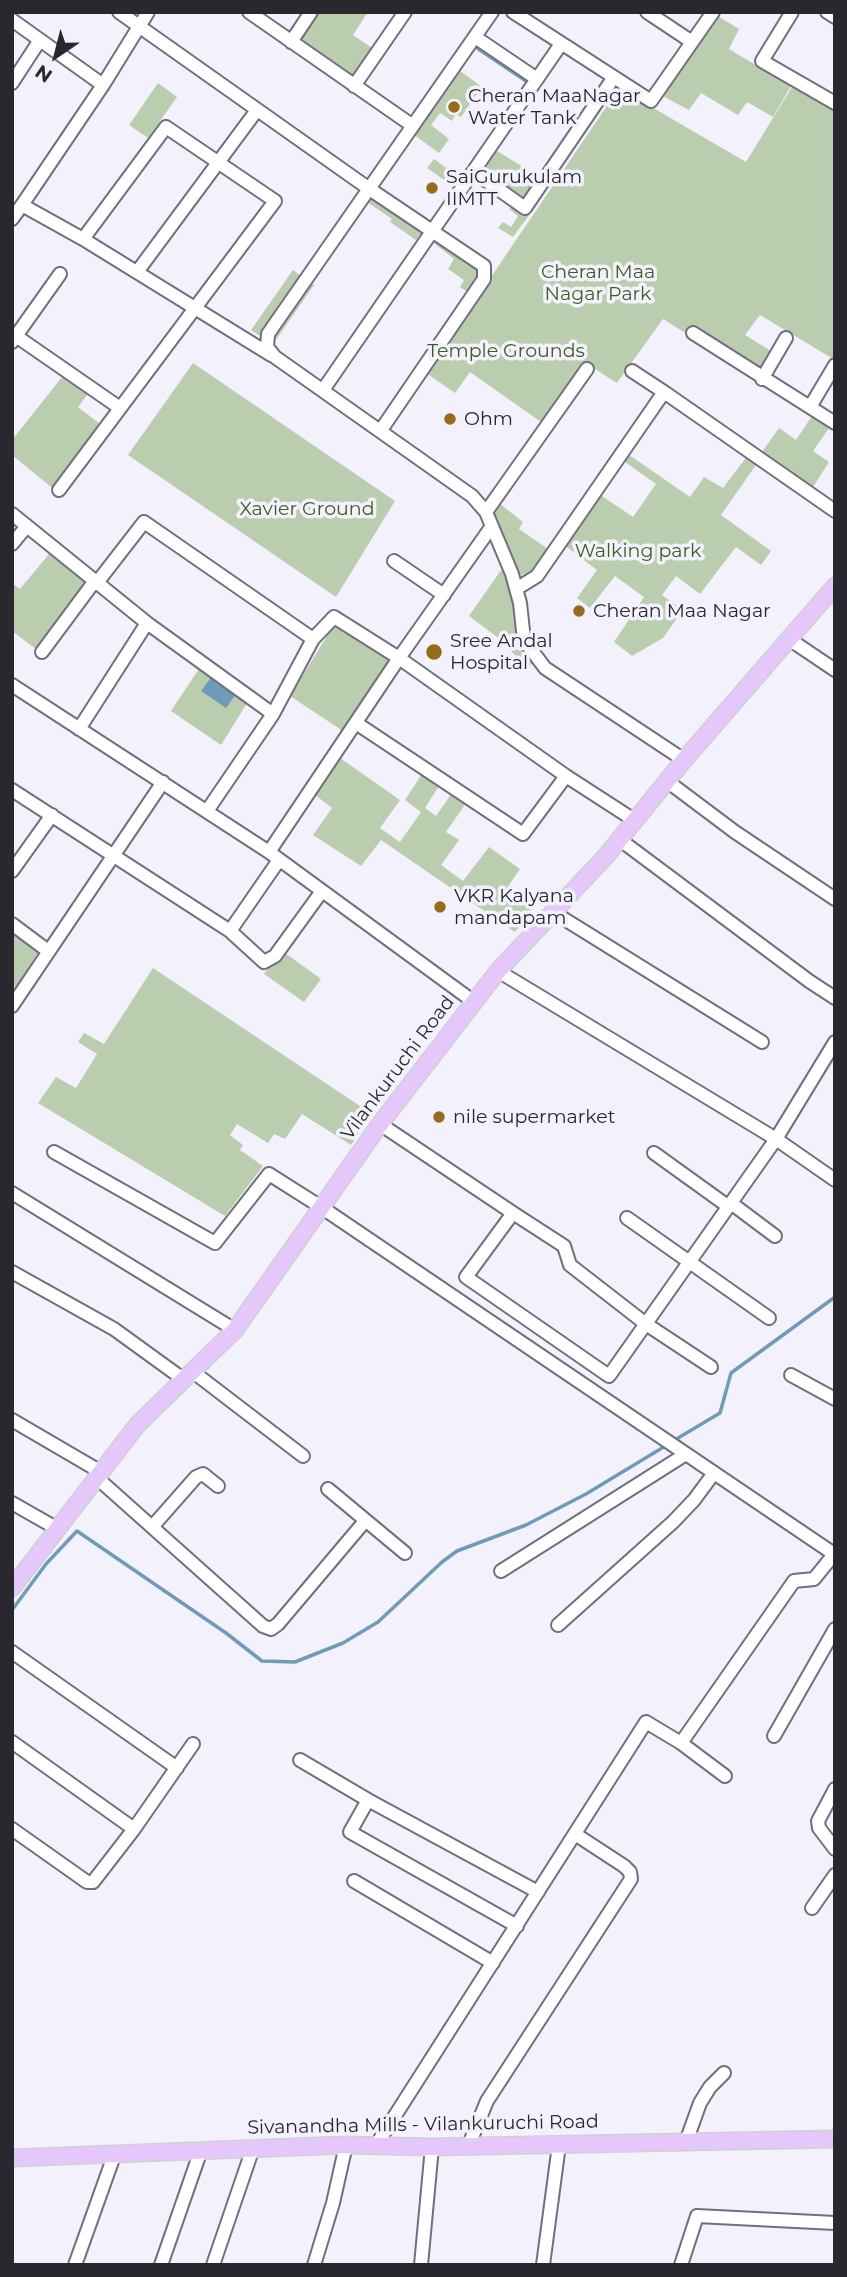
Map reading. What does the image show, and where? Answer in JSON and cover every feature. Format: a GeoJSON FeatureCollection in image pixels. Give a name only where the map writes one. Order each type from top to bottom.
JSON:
{"type":"FeatureCollection","features":[{"type":"Feature","properties":{"kind":"main road","name":"Vilankuruchi Road"},"geometry":{"type":"LineString","coordinates":[[12,1588],[138,1424],[235,1330],[380,1124],[498,971],[619,839],[789,639],[832,595]]}},
{"type":"Feature","properties":{"kind":"main road","name":"Sivanandha Mills - Vilankuruchi Road"},"geometry":{"type":"LineString","coordinates":[[12,2158],[346,2145],[468,2147],[835,2139]]}},
{"type":"Feature","properties":{"kind":"street"},"geometry":{"type":"LineString","coordinates":[[119,12],[368,188],[484,266],[484,279],[381,430]]}},
{"type":"Feature","properties":{"kind":"street"},"geometry":{"type":"LineString","coordinates":[[12,219],[103,85],[148,12]]}},
{"type":"Feature","properties":{"kind":"street"},"geometry":{"type":"LineString","coordinates":[[249,12],[413,126]]}},
{"type":"Feature","properties":{"kind":"street"},"geometry":{"type":"LineString","coordinates":[[291,42],[311,12]]}},
{"type":"Feature","properties":{"kind":"street"},"geometry":{"type":"LineString","coordinates":[[354,86],[405,12]]}},
{"type":"Feature","properties":{"kind":"street"},"geometry":{"type":"LineString","coordinates":[[275,357],[267,347],[268,334],[492,12]]}},
{"type":"Feature","properties":{"kind":"street"},"geometry":{"type":"LineString","coordinates":[[513,12],[651,101],[713,12]]}},
{"type":"Feature","properties":{"kind":"street"},"geometry":{"type":"LineString","coordinates":[[647,12],[692,42]]}},
{"type":"Feature","properties":{"kind":"street"},"geometry":{"type":"LineString","coordinates":[[792,12],[762,61],[835,103]]}},
{"type":"Feature","properties":{"kind":"street"},"geometry":{"type":"LineString","coordinates":[[827,12],[835,17]]}},
{"type":"Feature","properties":{"kind":"street"},"geometry":{"type":"LineString","coordinates":[[12,20],[103,85]]}},
{"type":"Feature","properties":{"kind":"street"},"geometry":{"type":"LineString","coordinates":[[475,37],[537,79]]}},
{"type":"Feature","properties":{"kind":"street"},"geometry":{"type":"LineString","coordinates":[[12,83],[40,40]]}},
{"type":"Feature","properties":{"kind":"street"},"geometry":{"type":"LineString","coordinates":[[323,390],[561,44]]}},
{"type":"Feature","properties":{"kind":"street"},"geometry":{"type":"LineString","coordinates":[[474,172],[525,208],[614,77]]}},
{"type":"Feature","properties":{"kind":"street"},"geometry":{"type":"LineString","coordinates":[[137,272],[257,110]]}},
{"type":"Feature","properties":{"kind":"street"},"geometry":{"type":"LineString","coordinates":[[59,490],[275,201],[166,127],[83,239]]}},
{"type":"Feature","properties":{"kind":"street"},"geometry":{"type":"LineString","coordinates":[[22,205],[83,239],[275,357],[472,496],[486,512],[516,589],[524,640],[545,668],[684,760]]}},
{"type":"Feature","properties":{"kind":"street"},"geometry":{"type":"LineString","coordinates":[[60,274],[14,339],[120,408]]}},
{"type":"Feature","properties":{"kind":"street"},"geometry":{"type":"LineString","coordinates":[[693,333],[835,423]]}},
{"type":"Feature","properties":{"kind":"street"},"geometry":{"type":"LineString","coordinates":[[762,379],[786,338]]}},
{"type":"Feature","properties":{"kind":"street"},"geometry":{"type":"LineString","coordinates":[[810,407],[835,365]]}},
{"type":"Feature","properties":{"kind":"street"},"geometry":{"type":"LineString","coordinates":[[486,512],[587,369]]}},
{"type":"Feature","properties":{"kind":"street"},"geometry":{"type":"LineString","coordinates":[[632,371],[835,510]]}},
{"type":"Feature","properties":{"kind":"street"},"geometry":{"type":"LineString","coordinates":[[516,589],[537,576],[664,392]]}},
{"type":"Feature","properties":{"kind":"street"},"geometry":{"type":"LineString","coordinates":[[12,514],[147,623],[273,715]]}},
{"type":"Feature","properties":{"kind":"street"},"geometry":{"type":"LineString","coordinates":[[42,652],[144,522],[313,639]]}},
{"type":"Feature","properties":{"kind":"street"},"geometry":{"type":"LineString","coordinates":[[12,544],[27,526]]}},
{"type":"Feature","properties":{"kind":"street"},"geometry":{"type":"LineString","coordinates":[[230,931],[356,723],[492,526]]}},
{"type":"Feature","properties":{"kind":"street"},"geometry":{"type":"LineString","coordinates":[[394,561],[444,595]]}},
{"type":"Feature","properties":{"kind":"street"},"geometry":{"type":"LineString","coordinates":[[207,811],[273,715],[313,639],[334,617],[399,658],[566,776],[634,820]]}},
{"type":"Feature","properties":{"kind":"street"},"geometry":{"type":"LineString","coordinates":[[79,729],[147,623]]}},
{"type":"Feature","properties":{"kind":"street"},"geometry":{"type":"LineString","coordinates":[[789,639],[835,670]]}},
{"type":"Feature","properties":{"kind":"street"},"geometry":{"type":"LineString","coordinates":[[12,685],[274,856],[474,1002]]}},
{"type":"Feature","properties":{"kind":"street"},"geometry":{"type":"LineString","coordinates":[[356,723],[523,834],[566,776]]}},
{"type":"Feature","properties":{"kind":"street"},"geometry":{"type":"LineString","coordinates":[[667,781],[735,832],[835,899]]}},
{"type":"Feature","properties":{"kind":"street"},"geometry":{"type":"LineString","coordinates":[[14,997],[163,782]]}},
{"type":"Feature","properties":{"kind":"street"},"geometry":{"type":"LineString","coordinates":[[12,789],[230,931],[264,962],[275,956],[321,891]]}},
{"type":"Feature","properties":{"kind":"street"},"geometry":{"type":"LineString","coordinates":[[12,872],[52,814]]}},
{"type":"Feature","properties":{"kind":"street"},"geometry":{"type":"LineString","coordinates":[[619,839],[809,982],[835,998]]}},
{"type":"Feature","properties":{"kind":"street"},"geometry":{"type":"LineString","coordinates":[[553,912],[762,1042]]}},
{"type":"Feature","properties":{"kind":"street"},"geometry":{"type":"LineString","coordinates":[[12,924],[48,951]]}},
{"type":"Feature","properties":{"kind":"street"},"geometry":{"type":"LineString","coordinates":[[498,971],[776,1139],[835,1180]]}},
{"type":"Feature","properties":{"kind":"street"},"geometry":{"type":"LineString","coordinates":[[513,1213],[466,1278],[609,1376],[776,1139],[835,1042]]}},
{"type":"Feature","properties":{"kind":"street"},"geometry":{"type":"LineString","coordinates":[[380,1124],[564,1246],[570,1265],[646,1324],[710,1367]]}},
{"type":"Feature","properties":{"kind":"street"},"geometry":{"type":"LineString","coordinates":[[54,1152],[215,1243],[269,1174],[835,1554],[814,1579],[794,1581],[681,1743]]}},
{"type":"Feature","properties":{"kind":"street"},"geometry":{"type":"LineString","coordinates":[[654,1153],[775,1236]]}},
{"type":"Feature","properties":{"kind":"street"},"geometry":{"type":"LineString","coordinates":[[12,1193],[235,1330]]}},
{"type":"Feature","properties":{"kind":"street"},"geometry":{"type":"LineString","coordinates":[[627,1218],[769,1318]]}},
{"type":"Feature","properties":{"kind":"street"},"geometry":{"type":"LineString","coordinates":[[12,1272],[114,1329],[188,1375],[303,1456]]}},
{"type":"Feature","properties":{"kind":"street"},"geometry":{"type":"LineString","coordinates":[[791,1375],[835,1399]]}},
{"type":"Feature","properties":{"kind":"street"},"geometry":{"type":"LineString","coordinates":[[12,1420],[99,1475],[152,1527],[263,1626],[271,1629],[278,1625],[365,1521]]}},
{"type":"Feature","properties":{"kind":"street"},"geometry":{"type":"LineString","coordinates":[[501,1571],[676,1447]]}},
{"type":"Feature","properties":{"kind":"street"},"geometry":{"type":"LineString","coordinates":[[558,1625],[673,1522],[694,1500],[714,1472]]}},
{"type":"Feature","properties":{"kind":"street"},"geometry":{"type":"LineString","coordinates":[[152,1527],[196,1477],[204,1474],[218,1486]]}},
{"type":"Feature","properties":{"kind":"street"},"geometry":{"type":"LineString","coordinates":[[328,1489],[405,1553]]}},
{"type":"Feature","properties":{"kind":"street"},"geometry":{"type":"LineString","coordinates":[[12,1503],[56,1528]]}},
{"type":"Feature","properties":{"kind":"street"},"geometry":{"type":"LineString","coordinates":[[774,1736],[835,1629]]}},
{"type":"Feature","properties":{"kind":"street"},"geometry":{"type":"LineString","coordinates":[[12,1652],[177,1768]]}},
{"type":"Feature","properties":{"kind":"street"},"geometry":{"type":"LineString","coordinates":[[375,2147],[646,1722],[681,1743],[725,1776]]}},
{"type":"Feature","properties":{"kind":"street"},"geometry":{"type":"LineString","coordinates":[[12,1742],[134,1829]]}},
{"type":"Feature","properties":{"kind":"street"},"geometry":{"type":"LineString","coordinates":[[12,1829],[87,1882],[93,1882],[134,1829],[193,1744]]}},
{"type":"Feature","properties":{"kind":"street"},"geometry":{"type":"LineString","coordinates":[[300,1760],[538,1892]]}},
{"type":"Feature","properties":{"kind":"street"},"geometry":{"type":"LineString","coordinates":[[835,1789],[818,1821],[819,1828],[835,1849]]}},
{"type":"Feature","properties":{"kind":"street"},"geometry":{"type":"LineString","coordinates":[[368,1800],[350,1832],[517,1926]]}},
{"type":"Feature","properties":{"kind":"street"},"geometry":{"type":"LineString","coordinates":[[468,2147],[486,2101],[631,1879],[630,1872],[624,1866],[575,1834]]}},
{"type":"Feature","properties":{"kind":"street"},"geometry":{"type":"LineString","coordinates":[[812,1908],[835,1875]]}},
{"type":"Feature","properties":{"kind":"street"},"geometry":{"type":"LineString","coordinates":[[354,1881],[493,1963]]}},
{"type":"Feature","properties":{"kind":"street"},"geometry":{"type":"LineString","coordinates":[[686,2142],[700,2103],[710,2087],[724,2073]]}},
{"type":"Feature","properties":{"kind":"street"},"geometry":{"type":"LineString","coordinates":[[314,2265],[333,2203],[346,2145]]}},
{"type":"Feature","properties":{"kind":"street"},"geometry":{"type":"LineString","coordinates":[[543,2265],[559,2145]]}},
{"type":"Feature","properties":{"kind":"street"},"geometry":{"type":"LineString","coordinates":[[421,2265],[432,2147]]}},
{"type":"Feature","properties":{"kind":"street"},"geometry":{"type":"LineString","coordinates":[[214,2265],[253,2148]]}},
{"type":"Feature","properties":{"kind":"street"},"geometry":{"type":"LineString","coordinates":[[162,2265],[201,2150]]}},
{"type":"Feature","properties":{"kind":"street"},"geometry":{"type":"LineString","coordinates":[[75,2265],[115,2153]]}},
{"type":"Feature","properties":{"kind":"street"},"geometry":{"type":"LineString","coordinates":[[681,2265],[697,2216],[835,2223]]}},
{"type":"Feature","properties":{"kind":"green space"},"geometry":{"type":"Polygon","coordinates":[[[319,12],[368,12],[353,35],[375,50],[354,81],[298,42],[319,12]]]}},
{"type":"Feature","properties":{"kind":"green space"},"geometry":{"type":"Polygon","coordinates":[[[716,15],[739,29],[729,49],[791,86],[773,117],[747,102],[738,115],[701,93],[689,110],[661,95],[716,15]]]}},
{"type":"Feature","properties":{"kind":"green space"},"geometry":{"type":"Polygon","coordinates":[[[459,70],[482,87],[461,117],[456,114],[452,121],[440,113],[431,125],[449,139],[439,153],[413,134],[459,70]]]}},
{"type":"Feature","properties":{"kind":"green space"},"geometry":{"type":"Polygon","coordinates":[[[158,83],[177,97],[148,138],[129,125],[158,83]]]}},
{"type":"Feature","properties":{"kind":"green space"},"geometry":{"type":"Polygon","coordinates":[[[792,87],[835,111],[835,360],[760,315],[745,335],[774,353],[763,372],[692,327],[687,334],[663,319],[617,383],[584,362],[541,422],[470,372],[455,393],[426,373],[619,88],[746,162],[792,87]]]}},
{"type":"Feature","properties":{"kind":"green space"},"geometry":{"type":"Polygon","coordinates":[[[492,148],[543,179],[526,204],[477,170],[492,148]]]}},
{"type":"Feature","properties":{"kind":"green space"},"geometry":{"type":"Polygon","coordinates":[[[434,159],[465,182],[453,199],[447,195],[453,186],[427,168],[434,159]]]}},
{"type":"Feature","properties":{"kind":"green space"},"geometry":{"type":"Polygon","coordinates":[[[372,193],[425,228],[416,240],[367,202],[372,193]]]}},
{"type":"Feature","properties":{"kind":"green space"},"geometry":{"type":"Polygon","coordinates":[[[514,203],[530,214],[513,237],[498,228],[503,222],[511,227],[518,216],[509,209],[514,203]]]}},
{"type":"Feature","properties":{"kind":"green space"},"geometry":{"type":"Polygon","coordinates":[[[438,237],[482,267],[481,279],[470,294],[460,287],[464,280],[448,269],[454,259],[435,244],[438,237]]]}},
{"type":"Feature","properties":{"kind":"green space"},"geometry":{"type":"Polygon","coordinates":[[[293,270],[314,285],[273,344],[251,330],[293,270]]]}},
{"type":"Feature","properties":{"kind":"green space","name":"Xavier Ground"},"geometry":{"type":"Polygon","coordinates":[[[193,363],[395,501],[336,597],[128,455],[193,363]]]}},
{"type":"Feature","properties":{"kind":"green space"},"geometry":{"type":"Polygon","coordinates":[[[66,372],[90,391],[78,407],[104,427],[56,491],[12,455],[12,440],[66,372]]]}},
{"type":"Feature","properties":{"kind":"green space"},"geometry":{"type":"Polygon","coordinates":[[[812,416],[829,428],[813,451],[829,462],[813,487],[762,452],[779,428],[796,440],[812,416]]]}},
{"type":"Feature","properties":{"kind":"green space","name":"Walking park"},"geometry":{"type":"Polygon","coordinates":[[[625,452],[690,497],[704,477],[723,488],[748,455],[758,462],[721,515],[771,551],[761,565],[736,547],[700,594],[676,576],[662,595],[683,610],[663,638],[632,656],[614,642],[644,597],[615,576],[590,608],[577,598],[597,570],[563,544],[599,494],[633,517],[656,484],[621,459],[625,452]]]}},
{"type":"Feature","properties":{"kind":"green space"},"geometry":{"type":"Polygon","coordinates":[[[499,503],[523,522],[519,529],[548,549],[531,572],[521,575],[493,513],[499,503]]]}},
{"type":"Feature","properties":{"kind":"green space"},"geometry":{"type":"Polygon","coordinates":[[[49,554],[95,590],[44,655],[12,631],[12,583],[20,589],[49,554]]]}},
{"type":"Feature","properties":{"kind":"green space"},"geometry":{"type":"Polygon","coordinates":[[[504,566],[534,661],[528,668],[497,637],[469,616],[504,566]]]}},
{"type":"Feature","properties":{"kind":"green space"},"geometry":{"type":"Polygon","coordinates":[[[335,623],[392,659],[343,731],[290,696],[335,623]]]}},
{"type":"Feature","properties":{"kind":"green space"},"geometry":{"type":"Polygon","coordinates":[[[201,666],[249,700],[221,745],[171,711],[201,666]]]}},
{"type":"Feature","properties":{"kind":"green space"},"geometry":{"type":"Polygon","coordinates":[[[340,758],[400,800],[380,828],[400,842],[421,812],[405,800],[422,774],[439,786],[425,808],[436,816],[452,793],[466,803],[446,832],[459,840],[441,865],[463,881],[489,847],[520,869],[507,888],[534,906],[515,932],[381,840],[361,866],[313,835],[332,808],[315,795],[340,758]]]}},
{"type":"Feature","properties":{"kind":"green space"},"geometry":{"type":"Polygon","coordinates":[[[12,930],[40,949],[16,987],[12,985],[12,930]]]}},
{"type":"Feature","properties":{"kind":"green space"},"geometry":{"type":"Polygon","coordinates":[[[281,950],[321,979],[304,1002],[264,974],[281,950]]]}},
{"type":"Feature","properties":{"kind":"green space"},"geometry":{"type":"Polygon","coordinates":[[[153,968],[372,1114],[351,1145],[302,1114],[285,1139],[274,1134],[268,1143],[237,1124],[230,1135],[243,1145],[240,1150],[263,1166],[225,1216],[38,1103],[56,1077],[76,1088],[97,1054],[78,1042],[84,1033],[104,1044],[153,968]]]}},
{"type":"Feature","properties":{"kind":"water"},"geometry":{"type":"Polygon","coordinates":[[[212,676],[236,694],[226,708],[201,691],[212,676]]]}},
{"type":"Feature","properties":{"kind":"waterway"},"geometry":{"type":"LineString","coordinates":[[477,48],[529,83],[527,84]]}},
{"type":"Feature","properties":{"kind":"waterway"},"geometry":{"type":"LineString","coordinates":[[673,1441],[720,1413],[731,1373],[835,1297]]}},
{"type":"Feature","properties":{"kind":"waterway"},"geometry":{"type":"LineString","coordinates":[[12,1610],[46,1564],[77,1531],[226,1633],[262,1661],[295,1662],[343,1643],[378,1622],[457,1551],[526,1525],[586,1494],[667,1445]]}},
{"type":"Feature","properties":{"kind":"place","name":"Cheran MaaNagar Water Tank"},"geometry":{"type":"Point","coordinates":[454,107]}},
{"type":"Feature","properties":{"kind":"place","name":"SaiGurukulam IIMTT"},"geometry":{"type":"Point","coordinates":[432,188]}},
{"type":"Feature","properties":{"kind":"place","name":"Ohm"},"geometry":{"type":"Point","coordinates":[450,419]}},
{"type":"Feature","properties":{"kind":"place","name":"Cheran Maa Nagar"},"geometry":{"type":"Point","coordinates":[579,611]}},
{"type":"Feature","properties":{"kind":"place","name":"Sree Andal Hospital"},"geometry":{"type":"Point","coordinates":[434,652]}},
{"type":"Feature","properties":{"kind":"place","name":"VKR Kalyana mandapam"},"geometry":{"type":"Point","coordinates":[440,907]}},
{"type":"Feature","properties":{"kind":"place","name":"nile supermarket"},"geometry":{"type":"Point","coordinates":[439,1117]}},
{"type":"Feature","properties":{"kind":"park label","name":"Cheran Maa Nagar Park"},"geometry":{"type":"Point","coordinates":[598,283]}},
{"type":"Feature","properties":{"kind":"park label","name":"Temple Grounds"},"geometry":{"type":"Point","coordinates":[506,351]}}]}
